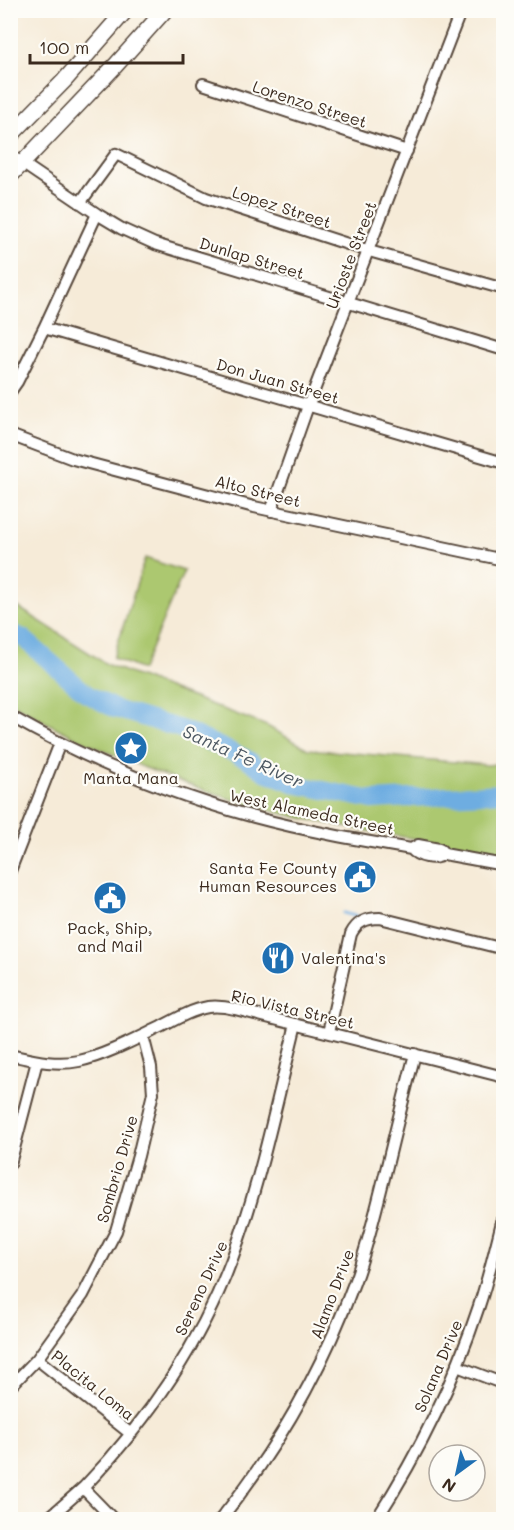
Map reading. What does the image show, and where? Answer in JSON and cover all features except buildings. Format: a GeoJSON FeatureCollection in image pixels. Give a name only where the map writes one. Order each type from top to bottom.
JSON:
{"type":"FeatureCollection","features":[{"type":"Feature","properties":{"kind":"highway"},"geometry":{"type":"LineString","coordinates":[[10,136],[64,81],[126,10]]}},
{"type":"Feature","properties":{"kind":"highway"},"geometry":{"type":"LineString","coordinates":[[10,176],[16,159],[115,66],[165,10]]}},
{"type":"Feature","properties":{"kind":"street","name":"Urioste Street"},"geometry":{"type":"LineString","coordinates":[[271,511],[308,406],[461,10]]}},
{"type":"Feature","properties":{"kind":"street","name":"Lorenzo Street"},"geometry":{"type":"LineString","coordinates":[[203,84],[407,152]]}},
{"type":"Feature","properties":{"kind":"street","name":"Lopez Street"},"geometry":{"type":"LineString","coordinates":[[80,203],[116,154],[206,198],[369,251],[504,290]]}},
{"type":"Feature","properties":{"kind":"street","name":"Dunlap Street"},"geometry":{"type":"LineString","coordinates":[[16,159],[97,214],[122,229],[155,244],[504,350]]}},
{"type":"Feature","properties":{"kind":"street"},"geometry":{"type":"LineString","coordinates":[[10,392],[44,328],[97,214]]}},
{"type":"Feature","properties":{"kind":"street","name":"Don Juan Street"},"geometry":{"type":"LineString","coordinates":[[44,328],[504,463]]}},
{"type":"Feature","properties":{"kind":"street","name":"Alto Street"},"geometry":{"type":"LineString","coordinates":[[10,435],[73,459],[271,511],[504,560]]}},
{"type":"Feature","properties":{"kind":"street","name":"West Alameda Street"},"geometry":{"type":"LineString","coordinates":[[10,716],[60,743],[147,782],[237,813],[299,828],[411,849],[418,855],[436,858],[444,855],[504,865]]}},
{"type":"Feature","properties":{"kind":"street"},"geometry":{"type":"LineString","coordinates":[[10,871],[60,743]]}},
{"type":"Feature","properties":{"kind":"street"},"geometry":{"type":"LineString","coordinates":[[329,1032],[351,934],[357,926],[369,918],[380,918],[504,949]]}},
{"type":"Feature","properties":{"kind":"street","name":"Rio Vista Street"},"geometry":{"type":"LineString","coordinates":[[10,1055],[57,1063],[86,1059],[143,1036],[186,1014],[217,1006],[504,1077]]}},
{"type":"Feature","properties":{"kind":"street","name":"Sereno Drive"},"geometry":{"type":"LineString","coordinates":[[46,1520],[83,1488],[131,1434],[172,1378],[193,1342],[218,1292],[239,1240],[255,1187],[296,1024]]}},
{"type":"Feature","properties":{"kind":"street","name":"Sombrio Drive"},"geometry":{"type":"LineString","coordinates":[[10,1387],[37,1359],[82,1295],[116,1230],[138,1156],[153,1093],[151,1067],[143,1036]]}},
{"type":"Feature","properties":{"kind":"street","name":"Alamo Drive"},"geometry":{"type":"LineString","coordinates":[[220,1520],[247,1486],[276,1443],[336,1330],[365,1250],[415,1054]]}},
{"type":"Feature","properties":{"kind":"street"},"geometry":{"type":"LineString","coordinates":[[10,1164],[38,1061]]}},
{"type":"Feature","properties":{"kind":"street","name":"Solana Drive"},"geometry":{"type":"LineString","coordinates":[[380,1518],[422,1442],[457,1366],[479,1305],[504,1214]]}},
{"type":"Feature","properties":{"kind":"street","name":"Placita Loma"},"geometry":{"type":"LineString","coordinates":[[37,1359],[131,1434]]}},
{"type":"Feature","properties":{"kind":"street"},"geometry":{"type":"LineString","coordinates":[[457,1366],[504,1384]]}},
{"type":"Feature","properties":{"kind":"street"},"geometry":{"type":"LineString","coordinates":[[83,1488],[114,1520]]}},
{"type":"Feature","properties":{"kind":"green space"},"geometry":{"type":"Polygon","coordinates":[[[145,558],[184,571],[142,670],[113,658],[145,558]]]}},
{"type":"Feature","properties":{"kind":"green space"},"geometry":{"type":"Polygon","coordinates":[[[10,602],[108,665],[267,726],[308,749],[488,765],[503,763],[503,852],[366,831],[268,810],[173,779],[64,732],[11,702],[10,602]]]}},
{"type":"Feature","properties":{"kind":"waterway","name":"Santa Fe River"},"geometry":{"type":"LineString","coordinates":[[10,632],[23,638],[87,694],[115,709],[184,730],[247,759],[265,772],[299,785],[372,800],[504,793]]}},
{"type":"Feature","properties":{"kind":"waterway"},"geometry":{"type":"LineString","coordinates":[[344,913],[359,917]]}},
{"type":"Feature","properties":{"kind":"place","name":"Manta Mana"},"geometry":{"type":"Point","coordinates":[131,748]}},
{"type":"Feature","properties":{"kind":"place","name":"Santa Fe County Human Resources"},"geometry":{"type":"Point","coordinates":[360,877]}},
{"type":"Feature","properties":{"kind":"place","name":"Pack, Ship, and Mail"},"geometry":{"type":"Point","coordinates":[110,898]}},
{"type":"Feature","properties":{"kind":"place","name":"Valentina's"},"geometry":{"type":"Point","coordinates":[278,958]}}]}
